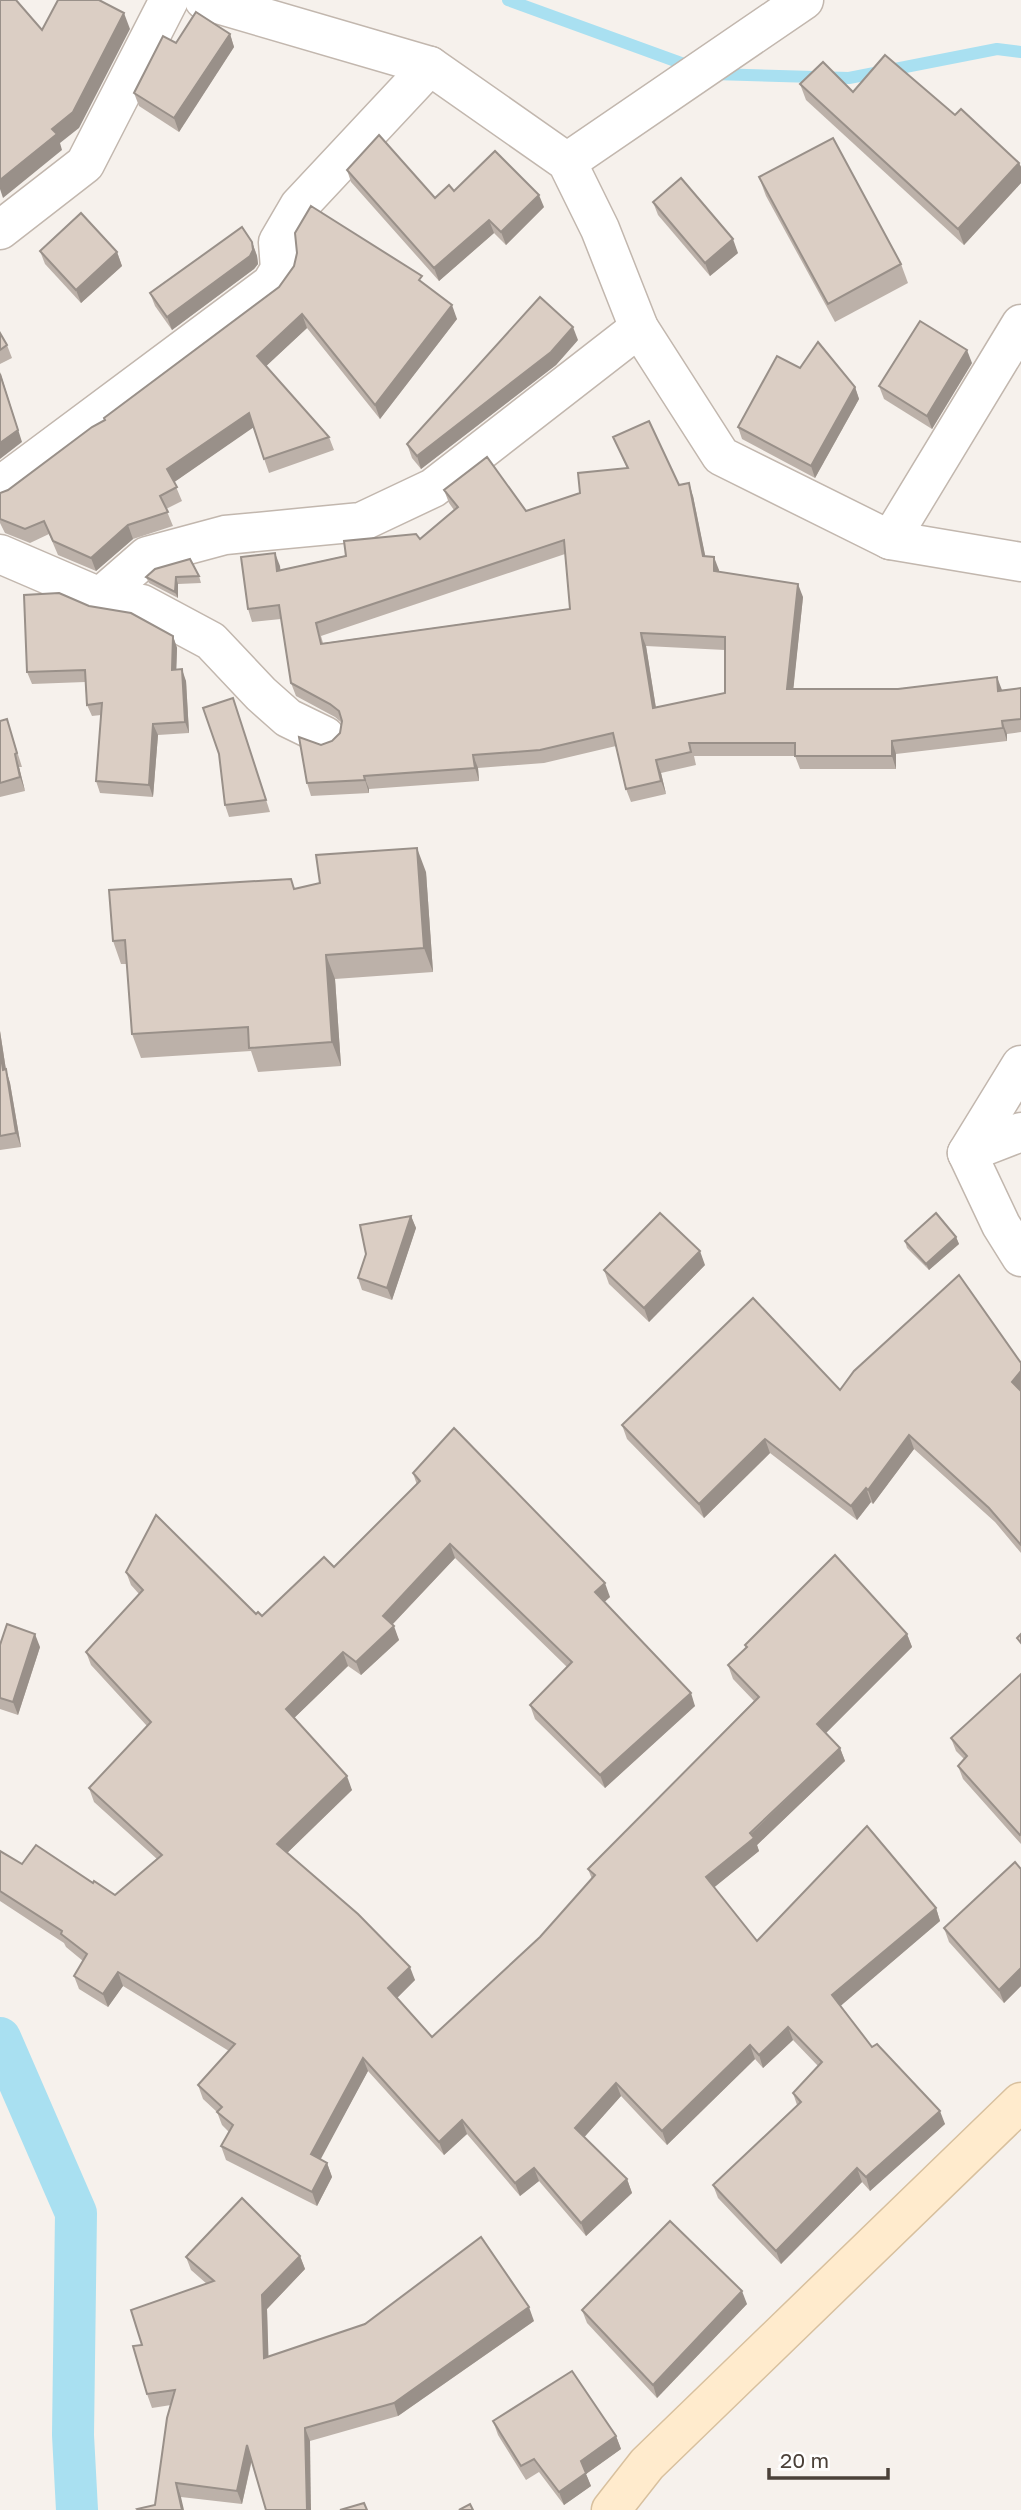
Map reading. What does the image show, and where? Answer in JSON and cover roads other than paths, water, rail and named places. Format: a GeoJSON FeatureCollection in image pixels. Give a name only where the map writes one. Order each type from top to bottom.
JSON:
{"type":"FeatureCollection","features":[{"type":"Feature","properties":{"kind":"street"},"geometry":{"type":"LineString","coordinates":[[0,230],[85,164],[169,0]]}},
{"type":"Feature","properties":{"kind":"street"},"geometry":{"type":"LineString","coordinates":[[204,0],[430,66],[567,162],[600,229],[639,328],[721,456],[890,540],[1021,562]]}},
{"type":"Feature","properties":{"kind":"street"},"geometry":{"type":"LineString","coordinates":[[567,162],[804,0]]}},
{"type":"Feature","properties":{"kind":"street"},"geometry":{"type":"LineString","coordinates":[[0,486],[271,284],[280,269],[278,242],[299,206],[430,66]]}},
{"type":"Feature","properties":{"kind":"street"},"geometry":{"type":"LineString","coordinates":[[890,540],[1021,324]]}},
{"type":"Feature","properties":{"kind":"street"},"geometry":{"type":"LineString","coordinates":[[100,597],[147,555],[225,535],[361,522],[433,488],[639,328]]}},
{"type":"Feature","properties":{"kind":"street"},"geometry":{"type":"LineString","coordinates":[[0,554],[100,597],[142,604],[211,641],[261,694],[288,718],[325,736]]}},
{"type":"Feature","properties":{"kind":"street"},"geometry":{"type":"LineString","coordinates":[[967,1153],[1021,1065]]}},
{"type":"Feature","properties":{"kind":"street"},"geometry":{"type":"LineString","coordinates":[[967,1153],[1021,1132]]}},
{"type":"Feature","properties":{"kind":"street"},"geometry":{"type":"LineString","coordinates":[[967,1153],[1001,1225],[1021,1257]]}},
{"type":"Feature","properties":{"kind":"street"},"geometry":{"type":"LineString","coordinates":[[611,2510],[647,2464],[1021,2102]]}},
{"type":"Feature","properties":{"kind":"waterway"},"geometry":{"type":"LineString","coordinates":[[508,0],[692,67]]}},
{"type":"Feature","properties":{"kind":"waterway"},"geometry":{"type":"LineString","coordinates":[[713,74],[849,78],[997,49],[1021,52]]}},
{"type":"Feature","properties":{"kind":"waterway"},"geometry":{"type":"LineString","coordinates":[[0,2038],[76,2213],[73,2435],[77,2510]]}}]}
